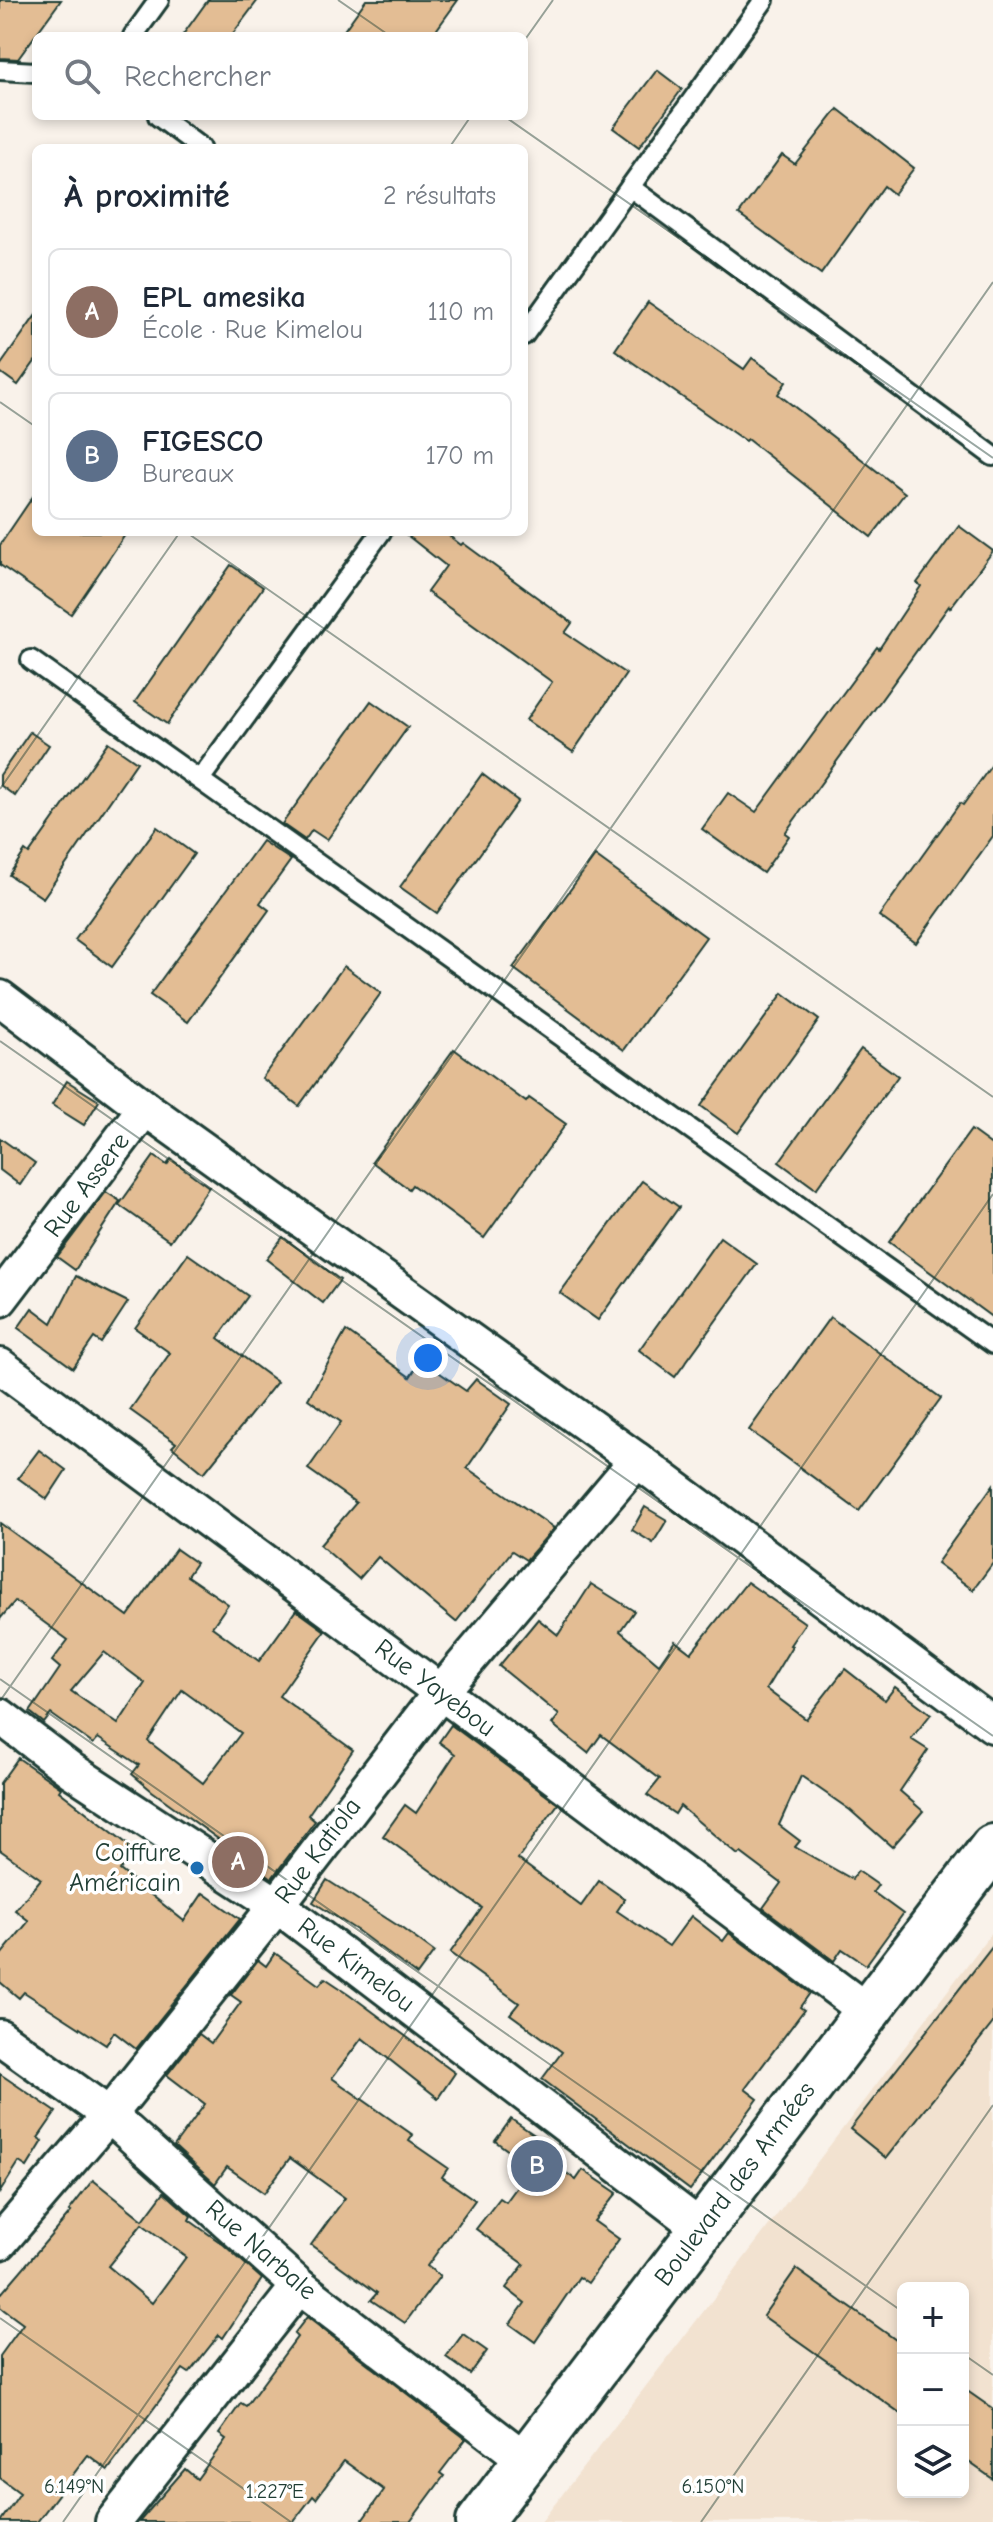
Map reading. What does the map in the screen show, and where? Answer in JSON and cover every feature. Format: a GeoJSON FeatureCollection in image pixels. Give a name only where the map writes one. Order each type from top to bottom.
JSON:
{"type":"FeatureCollection","features":[{"type":"Feature","properties":{"kind":"street"},"geometry":{"type":"LineString","coordinates":[[0,998],[145,1108],[637,1460],[993,1725]]}},
{"type":"Feature","properties":{"kind":"street","name":"Rue Assere"},"geometry":{"type":"LineString","coordinates":[[0,1299],[145,1108]]}},
{"type":"Feature","properties":{"kind":"street","name":"Rue Yayebou"},"geometry":{"type":"LineString","coordinates":[[0,1366],[868,2012]]}},
{"type":"Feature","properties":{"kind":"street","name":"Rue Katiola"},"geometry":{"type":"LineString","coordinates":[[0,2242],[109,2115],[277,1905],[441,1692],[637,1460]]}},
{"type":"Feature","properties":{"kind":"street","name":"Rue Kimelou"},"geometry":{"type":"LineString","coordinates":[[0,1716],[71,1770],[277,1905],[701,2228]]}},
{"type":"Feature","properties":{"kind":"street","name":"Boulevard des Armées"},"geometry":{"type":"LineString","coordinates":[[479,2522],[993,1847]]}},
{"type":"Feature","properties":{"kind":"street","name":"Rue Narbale"},"geometry":{"type":"LineString","coordinates":[[0,2037],[109,2115],[299,2286],[526,2460]]}},
{"type":"Feature","properties":{"kind":"street"},"geometry":{"type":"LineString","coordinates":[[113,2522],[299,2286]]}},
{"type":"Feature","properties":{"kind":"lane"},"geometry":{"type":"LineString","coordinates":[[136,32],[159,0]]}},
{"type":"Feature","properties":{"kind":"lane"},"geometry":{"type":"LineString","coordinates":[[528,329],[757,3]]}},
{"type":"Feature","properties":{"kind":"lane"},"geometry":{"type":"LineString","coordinates":[[0,70],[32,72]]}},
{"type":"Feature","properties":{"kind":"lane"},"geometry":{"type":"LineString","coordinates":[[163,120],[196,144]]}},
{"type":"Feature","properties":{"kind":"lane"},"geometry":{"type":"LineString","coordinates":[[630,187],[993,456]]}},
{"type":"Feature","properties":{"kind":"lane"},"geometry":{"type":"LineString","coordinates":[[201,778],[378,536]]}},
{"type":"Feature","properties":{"kind":"lane"},"geometry":{"type":"LineString","coordinates":[[31,660],[993,1344]]}},
{"type":"Feature","properties":{"kind":"shaded area"},"geometry":{"type":"Polygon","coordinates":[[[993,1931],[993,2522],[541,2522],[710,2303],[993,1931]]]}},
{"type":"Feature","properties":{"kind":"building"},"geometry":{"type":"Polygon","coordinates":[[[0,0],[61,0],[38,32],[32,32],[32,40],[18,59],[0,58],[0,0]]]}},
{"type":"Feature","properties":{"kind":"building"},"geometry":{"type":"Polygon","coordinates":[[[208,0],[258,0],[234,32],[185,32],[208,0]]]}},
{"type":"Feature","properties":{"kind":"building"},"geometry":{"type":"Polygon","coordinates":[[[366,0],[458,0],[435,32],[343,32],[366,0]]]}},
{"type":"Feature","properties":{"kind":"building"},"geometry":{"type":"Polygon","coordinates":[[[657,70],[682,89],[639,147],[613,128],[657,70]]]}},
{"type":"Feature","properties":{"kind":"building"},"geometry":{"type":"Polygon","coordinates":[[[838,109],[914,168],[894,194],[884,186],[821,274],[739,214],[782,155],[795,164],[838,109]]]}},
{"type":"Feature","properties":{"kind":"building"},"geometry":{"type":"Polygon","coordinates":[[[648,302],[744,369],[752,358],[786,382],[778,394],[905,493],[871,537],[747,439],[745,441],[615,350],[648,302]]]}},
{"type":"Feature","properties":{"kind":"building"},"geometry":{"type":"Polygon","coordinates":[[[32,321],[32,366],[18,385],[0,372],[0,366],[32,321]]]}},
{"type":"Feature","properties":{"kind":"building"},"geometry":{"type":"Polygon","coordinates":[[[32,498],[32,536],[124,536],[71,614],[0,565],[0,545],[32,498]]]}},
{"type":"Feature","properties":{"kind":"building"},"geometry":{"type":"Polygon","coordinates":[[[959,526],[993,551],[949,606],[785,833],[789,836],[763,873],[702,829],[728,793],[756,812],[877,647],[879,649],[921,586],[917,583],[959,526]]]}},
{"type":"Feature","properties":{"kind":"building"},"geometry":{"type":"Polygon","coordinates":[[[408,536],[449,536],[461,545],[463,543],[572,623],[565,633],[626,674],[573,752],[526,720],[552,682],[427,592],[446,566],[408,536]]]}},
{"type":"Feature","properties":{"kind":"building"},"geometry":{"type":"Polygon","coordinates":[[[231,565],[263,587],[167,724],[135,702],[231,565]]]}},
{"type":"Feature","properties":{"kind":"building"},"geometry":{"type":"Polygon","coordinates":[[[371,701],[408,727],[327,840],[312,830],[305,840],[282,824],[371,701]]]}},
{"type":"Feature","properties":{"kind":"building"},"geometry":{"type":"Polygon","coordinates":[[[30,732],[49,745],[15,796],[0,785],[0,775],[30,732]]]}},
{"type":"Feature","properties":{"kind":"building"},"geometry":{"type":"Polygon","coordinates":[[[108,742],[137,762],[43,898],[9,875],[25,851],[29,854],[108,742]]]}},
{"type":"Feature","properties":{"kind":"building"},"geometry":{"type":"Polygon","coordinates":[[[993,763],[993,836],[916,943],[879,916],[960,803],[963,805],[993,763]]]}},
{"type":"Feature","properties":{"kind":"building"},"geometry":{"type":"Polygon","coordinates":[[[482,774],[518,801],[437,913],[400,887],[482,774]]]}},
{"type":"Feature","properties":{"kind":"building"},"geometry":{"type":"Polygon","coordinates":[[[157,827],[194,854],[112,967],[75,940],[157,827]]]}},
{"type":"Feature","properties":{"kind":"building"},"geometry":{"type":"Polygon","coordinates":[[[262,841],[291,860],[260,903],[269,910],[188,1022],[150,995],[262,841]]]}},
{"type":"Feature","properties":{"kind":"building"},"geometry":{"type":"Polygon","coordinates":[[[595,856],[706,937],[624,1050],[513,968],[595,856]]]}},
{"type":"Feature","properties":{"kind":"building"},"geometry":{"type":"Polygon","coordinates":[[[344,966],[381,993],[299,1106],[262,1078],[344,966]]]}},
{"type":"Feature","properties":{"kind":"building"},"geometry":{"type":"Polygon","coordinates":[[[783,993],[819,1020],[738,1133],[701,1106],[783,993]]]}},
{"type":"Feature","properties":{"kind":"building"},"geometry":{"type":"Polygon","coordinates":[[[454,1049],[526,1102],[529,1098],[566,1124],[484,1238],[412,1185],[409,1189],[372,1162],[454,1049]]]}},
{"type":"Feature","properties":{"kind":"building"},"geometry":{"type":"Polygon","coordinates":[[[861,1049],[898,1076],[816,1189],[779,1162],[861,1049]]]}},
{"type":"Feature","properties":{"kind":"building"},"geometry":{"type":"Polygon","coordinates":[[[67,1081],[99,1101],[84,1125],[52,1105],[67,1081]]]}},
{"type":"Feature","properties":{"kind":"building"},"geometry":{"type":"Polygon","coordinates":[[[971,1130],[993,1146],[993,1318],[889,1242],[971,1130]]]}},
{"type":"Feature","properties":{"kind":"building"},"geometry":{"type":"Polygon","coordinates":[[[0,1138],[35,1163],[20,1185],[0,1170],[0,1138]]]}},
{"type":"Feature","properties":{"kind":"building"},"geometry":{"type":"Polygon","coordinates":[[[154,1156],[167,1165],[171,1159],[209,1187],[170,1241],[119,1205],[154,1156]]]}},
{"type":"Feature","properties":{"kind":"building"},"geometry":{"type":"Polygon","coordinates":[[[642,1181],[679,1207],[598,1320],[560,1293],[642,1181]]]}},
{"type":"Feature","properties":{"kind":"building"},"geometry":{"type":"Polygon","coordinates":[[[106,1192],[120,1201],[75,1270],[57,1257],[106,1192]]]}},
{"type":"Feature","properties":{"kind":"building"},"geometry":{"type":"Polygon","coordinates":[[[283,1237],[340,1280],[323,1303],[266,1259],[283,1237]]]}},
{"type":"Feature","properties":{"kind":"building"},"geometry":{"type":"Polygon","coordinates":[[[720,1237],[757,1264],[675,1377],[639,1350],[720,1237]]]}},
{"type":"Feature","properties":{"kind":"building"},"geometry":{"type":"Polygon","coordinates":[[[188,1254],[248,1296],[218,1338],[277,1382],[204,1473],[172,1447],[176,1443],[130,1410],[170,1353],[135,1328],[188,1254]]]}},
{"type":"Feature","properties":{"kind":"building"},"geometry":{"type":"Polygon","coordinates":[[[76,1276],[128,1302],[101,1343],[94,1338],[73,1368],[18,1328],[32,1308],[52,1323],[76,1276]]]}},
{"type":"Feature","properties":{"kind":"building"},"geometry":{"type":"Polygon","coordinates":[[[830,1317],[941,1398],[859,1511],[749,1430],[830,1317]]]}},
{"type":"Feature","properties":{"kind":"building"},"geometry":{"type":"Polygon","coordinates":[[[346,1331],[410,1377],[421,1360],[466,1391],[476,1379],[511,1404],[467,1468],[554,1528],[526,1560],[512,1551],[456,1622],[378,1557],[359,1579],[320,1545],[356,1503],[308,1469],[341,1422],[308,1399],[346,1331]]]}},
{"type":"Feature","properties":{"kind":"building"},"geometry":{"type":"Polygon","coordinates":[[[39,1450],[66,1470],[47,1499],[18,1478],[39,1450]]]}},
{"type":"Feature","properties":{"kind":"building"},"geometry":{"type":"Polygon","coordinates":[[[993,1485],[993,1563],[973,1590],[937,1563],[993,1485]]]}},
{"type":"Feature","properties":{"kind":"building"},"geometry":{"type":"Polygon","coordinates":[[[645,1507],[667,1520],[653,1543],[632,1530],[645,1507]]]}},
{"type":"Feature","properties":{"kind":"building"},"geometry":{"type":"Polygon","coordinates":[[[0,1523],[128,1616],[176,1549],[196,1563],[187,1576],[228,1604],[212,1627],[259,1661],[296,1610],[325,1631],[279,1696],[353,1750],[308,1815],[315,1821],[272,1878],[152,1791],[132,1774],[139,1765],[98,1738],[93,1744],[51,1714],[44,1723],[30,1712],[60,1668],[52,1661],[68,1640],[15,1601],[0,1619],[0,1523]],[[104,1652],[71,1691],[118,1724],[145,1683],[104,1652]],[[182,1690],[148,1741],[203,1783],[241,1733],[182,1690]]]}},
{"type":"Feature","properties":{"kind":"building"},"geometry":{"type":"Polygon","coordinates":[[[747,1582],[805,1623],[766,1689],[806,1719],[845,1669],[885,1700],[895,1687],[931,1714],[911,1739],[928,1750],[900,1791],[923,1811],[892,1847],[850,1810],[801,1776],[779,1825],[800,1841],[795,1847],[852,1879],[858,1871],[878,1885],[873,1892],[903,1914],[866,1965],[842,1949],[834,1961],[763,1908],[781,1883],[741,1853],[738,1855],[680,1806],[675,1814],[647,1795],[660,1779],[601,1735],[588,1753],[552,1724],[559,1715],[499,1666],[538,1619],[558,1635],[591,1584],[634,1611],[620,1631],[659,1664],[675,1641],[691,1653],[747,1582]]]}},
{"type":"Feature","properties":{"kind":"building"},"geometry":{"type":"Polygon","coordinates":[[[451,1725],[558,1804],[518,1859],[581,1906],[599,1881],[625,1899],[617,1911],[669,1946],[691,1916],[723,1941],[729,1933],[810,1993],[800,2007],[804,2010],[745,2089],[758,2099],[690,2190],[542,2079],[562,2052],[510,2014],[519,2003],[450,1953],[482,1908],[383,1836],[405,1805],[416,1813],[455,1754],[439,1742],[451,1725]]]}},
{"type":"Feature","properties":{"kind":"building"},"geometry":{"type":"Polygon","coordinates":[[[18,1758],[61,1788],[59,1791],[135,1850],[120,1870],[184,1921],[203,1893],[240,1919],[136,2049],[114,2032],[106,2045],[24,1992],[19,1998],[0,1982],[0,1956],[29,1921],[15,1910],[41,1879],[0,1850],[0,1783],[18,1758]]]}},
{"type":"Feature","properties":{"kind":"building"},"geometry":{"type":"Polygon","coordinates":[[[327,1880],[434,1952],[417,1975],[313,1902],[327,1880]]]}},
{"type":"Feature","properties":{"kind":"building"},"geometry":{"type":"Polygon","coordinates":[[[993,1946],[993,2023],[886,2158],[850,2129],[993,1946]]]}},
{"type":"Feature","properties":{"kind":"building"},"geometry":{"type":"Polygon","coordinates":[[[275,1953],[319,1985],[325,1978],[349,1994],[455,2073],[438,2098],[362,2038],[332,2078],[413,2135],[409,2141],[448,2168],[442,2177],[475,2200],[427,2266],[440,2276],[405,2323],[371,2300],[377,2293],[311,2245],[345,2198],[290,2158],[264,2193],[227,2167],[215,2184],[174,2146],[205,2104],[167,2075],[199,2034],[211,2043],[241,2002],[231,1995],[258,1960],[266,1966],[275,1953]]]}},
{"type":"Feature","properties":{"kind":"building"},"geometry":{"type":"Polygon","coordinates":[[[0,2074],[56,2112],[38,2138],[43,2141],[27,2167],[19,2162],[0,2192],[0,2074]]]}},
{"type":"Feature","properties":{"kind":"building"},"geometry":{"type":"Polygon","coordinates":[[[511,2119],[536,2136],[520,2159],[495,2141],[511,2119]]]}},
{"type":"Feature","properties":{"kind":"building"},"geometry":{"type":"Polygon","coordinates":[[[541,2154],[576,2180],[583,2170],[617,2193],[594,2221],[619,2239],[588,2283],[579,2277],[535,2342],[510,2324],[525,2303],[506,2288],[524,2264],[476,2229],[500,2198],[506,2202],[541,2154]]]}},
{"type":"Feature","properties":{"kind":"building"},"geometry":{"type":"Polygon","coordinates":[[[93,2180],[143,2220],[164,2192],[191,2216],[189,2220],[224,2245],[262,2279],[223,2338],[219,2335],[189,2373],[183,2369],[108,2470],[88,2455],[37,2522],[0,2522],[20,2493],[0,2478],[0,2356],[23,2324],[0,2307],[0,2295],[93,2180]],[[142,2224],[108,2266],[152,2303],[186,2257],[142,2224]]]}},
{"type":"Feature","properties":{"kind":"building"},"geometry":{"type":"Polygon","coordinates":[[[796,2269],[897,2341],[897,2411],[763,2316],[796,2269]]]}},
{"type":"Feature","properties":{"kind":"building"},"geometry":{"type":"Polygon","coordinates":[[[307,2317],[466,2439],[440,2473],[444,2476],[410,2522],[361,2522],[384,2490],[344,2461],[316,2499],[313,2496],[293,2522],[139,2522],[185,2469],[197,2479],[226,2439],[219,2434],[241,2403],[246,2406],[297,2337],[294,2334],[307,2317]]]}},
{"type":"Feature","properties":{"kind":"building"},"geometry":{"type":"Polygon","coordinates":[[[463,2334],[487,2351],[470,2374],[446,2357],[463,2334]]]}},
{"type":"Feature","properties":{"kind":"building"},"geometry":{"type":"Polygon","coordinates":[[[969,2392],[993,2409],[993,2479],[969,2462],[969,2392]]]}},
{"type":"Feature","properties":{"kind":"place","name":"EPL amesika"},"geometry":{"type":"Point","coordinates":[238,1862]}},
{"type":"Feature","properties":{"kind":"place","name":"Coiffure Américain"},"geometry":{"type":"Point","coordinates":[197,1868]}},
{"type":"Feature","properties":{"kind":"place","name":"FIGESCO"},"geometry":{"type":"Point","coordinates":[537,2166]}}]}
